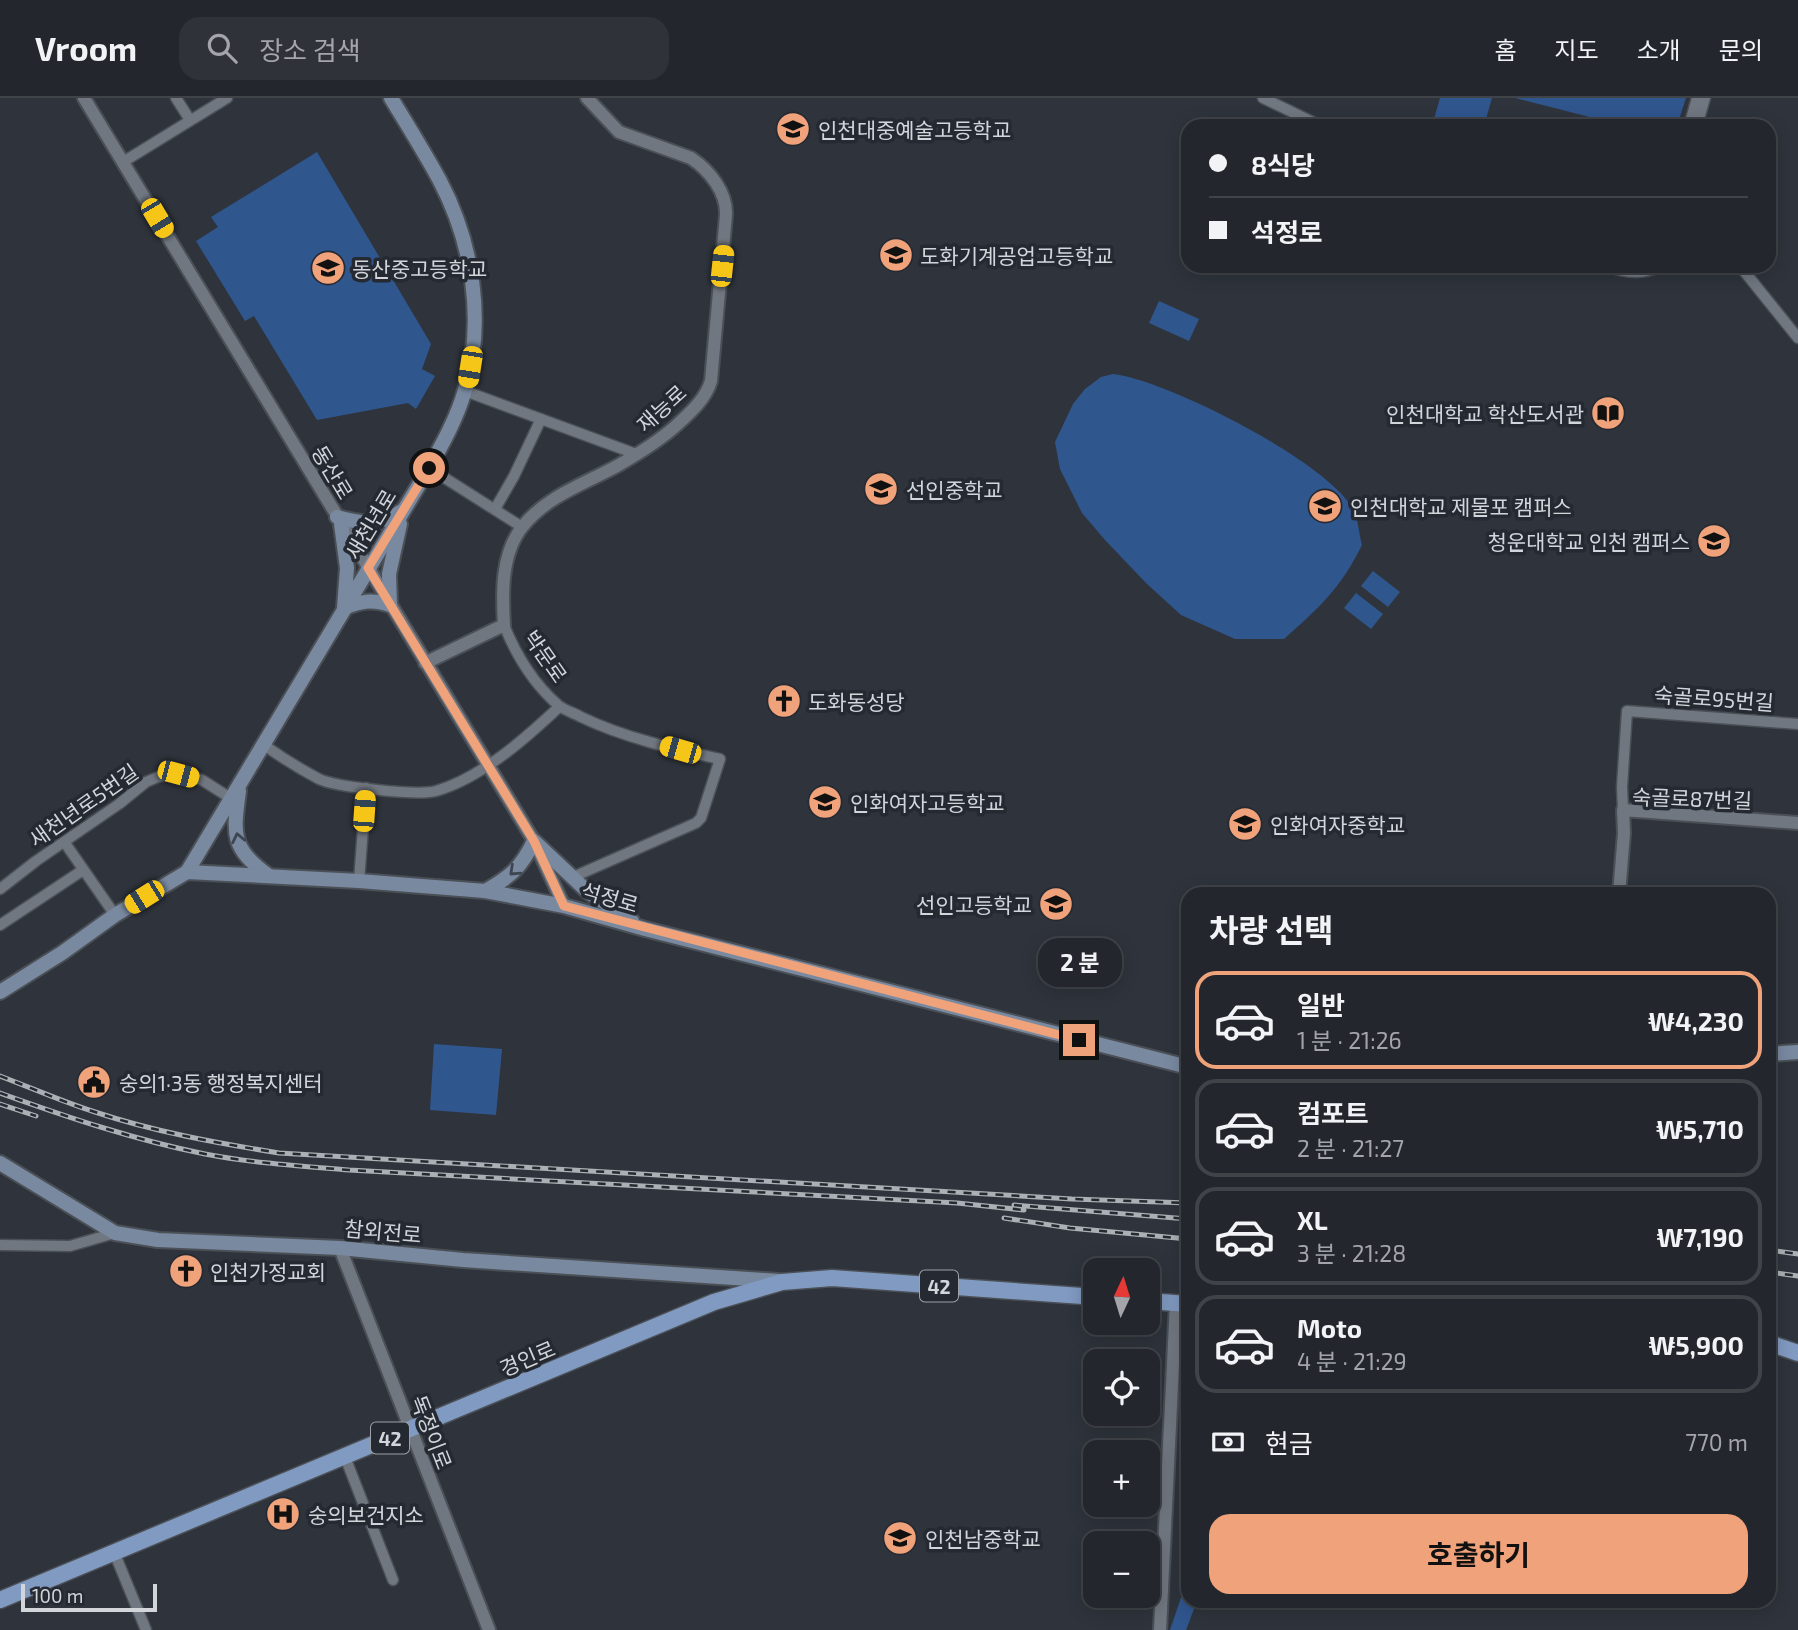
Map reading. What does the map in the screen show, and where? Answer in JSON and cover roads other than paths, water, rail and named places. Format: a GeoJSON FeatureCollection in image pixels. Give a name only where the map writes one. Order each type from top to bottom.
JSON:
{"type":"FeatureCollection","features":[{"type":"Feature","properties":{"kind":"main road","name":"새천년로"},"geometry":{"type":"LineString","coordinates":[[187,872],[429,468],[454,420],[465,391],[475,321],[472,274],[467,251],[442,184],[391,98]]}},
{"type":"Feature","properties":{"kind":"main road"},"geometry":{"type":"LineString","coordinates":[[404,509],[389,574],[390,605],[374,600],[362,601],[344,608],[347,568],[339,521],[379,522],[388,520],[404,509]]}},
{"type":"Feature","properties":{"kind":"main road"},"geometry":{"type":"LineString","coordinates":[[236,792],[239,845],[252,864],[270,877]]}},
{"type":"Feature","properties":{"kind":"main road"},"geometry":{"type":"LineString","coordinates":[[485,891],[522,865],[534,841],[598,898],[645,929]]}},
{"type":"Feature","properties":{"kind":"main road"},"geometry":{"type":"LineString","coordinates":[[0,992],[115,915],[187,872]]}},
{"type":"Feature","properties":{"kind":"main road","name":"석정로"},"geometry":{"type":"LineString","coordinates":[[187,872],[485,891],[564,906],[1181,1065]]}},
{"type":"Feature","properties":{"kind":"main road"},"geometry":{"type":"LineString","coordinates":[[1776,1054],[1798,1052]]}},
{"type":"Feature","properties":{"kind":"main road","name":"참외전로"},"geometry":{"type":"LineString","coordinates":[[0,1163],[115,1233],[158,1240],[340,1248],[477,1261],[782,1282]]}},
{"type":"Feature","properties":{"kind":"main road","name":"경인로"},"geometry":{"type":"LineString","coordinates":[[0,1600],[715,1302],[782,1282],[832,1278],[1083,1296]]}},
{"type":"Feature","properties":{"kind":"main road"},"geometry":{"type":"LineString","coordinates":[[1160,1302],[1181,1303]]}},
{"type":"Feature","properties":{"kind":"main road"},"geometry":{"type":"LineString","coordinates":[[1776,1345],[1798,1353]]}},
{"type":"Feature","properties":{"kind":"street","name":"동산로"},"geometry":{"type":"LineString","coordinates":[[84,98],[534,841],[564,906]]}},
{"type":"Feature","properties":{"kind":"street"},"geometry":{"type":"LineString","coordinates":[[176,98],[190,120]]}},
{"type":"Feature","properties":{"kind":"street"},"geometry":{"type":"LineString","coordinates":[[123,162],[227,98]]}},
{"type":"Feature","properties":{"kind":"street","name":"재능로"},"geometry":{"type":"LineString","coordinates":[[504,625],[504,575],[522,527],[549,502],[636,454],[675,427],[690,413],[709,387],[726,207],[715,182],[698,163],[691,158],[618,132],[587,98]]}},
{"type":"Feature","properties":{"kind":"street"},"geometry":{"type":"LineString","coordinates":[[1263,98],[1306,119]]}},
{"type":"Feature","properties":{"kind":"street"},"geometry":{"type":"LineString","coordinates":[[1691,119],[1697,98]]}},
{"type":"Feature","properties":{"kind":"street"},"geometry":{"type":"LineString","coordinates":[[1699,119],[1705,98]]}},
{"type":"Feature","properties":{"kind":"street"},"geometry":{"type":"LineString","coordinates":[[1746,273],[1798,338]]}},
{"type":"Feature","properties":{"kind":"street"},"geometry":{"type":"LineString","coordinates":[[465,391],[636,454]]}},
{"type":"Feature","properties":{"kind":"street"},"geometry":{"type":"LineString","coordinates":[[495,509],[541,419]]}},
{"type":"Feature","properties":{"kind":"street"},"geometry":{"type":"LineString","coordinates":[[429,468],[522,527]]}},
{"type":"Feature","properties":{"kind":"street"},"geometry":{"type":"LineString","coordinates":[[425,663],[504,625]]}},
{"type":"Feature","properties":{"kind":"street","name":"박문로"},"geometry":{"type":"LineString","coordinates":[[504,625],[519,658],[559,707]]}},
{"type":"Feature","properties":{"kind":"street"},"geometry":{"type":"LineString","coordinates":[[264,745],[320,779],[366,788],[429,793],[453,784],[487,765],[532,733],[559,707],[592,722],[642,739],[720,759],[701,818],[696,823],[573,877]]}},
{"type":"Feature","properties":{"kind":"street","name":"숙골로95번길"},"geometry":{"type":"LineString","coordinates":[[1623,810],[1627,711],[1798,724]]}},
{"type":"Feature","properties":{"kind":"street","name":"새천년로5번길"},"geometry":{"type":"LineString","coordinates":[[0,889],[146,782],[158,777],[178,774],[236,792]]}},
{"type":"Feature","properties":{"kind":"street"},"geometry":{"type":"LineString","coordinates":[[359,881],[366,788]]}},
{"type":"Feature","properties":{"kind":"street","name":"숙골로87번길"},"geometry":{"type":"LineString","coordinates":[[1619,887],[1623,810],[1798,823]]}},
{"type":"Feature","properties":{"kind":"street"},"geometry":{"type":"LineString","coordinates":[[65,843],[115,915]]}},
{"type":"Feature","properties":{"kind":"street"},"geometry":{"type":"LineString","coordinates":[[0,925],[83,870]]}},
{"type":"Feature","properties":{"kind":"street"},"geometry":{"type":"LineString","coordinates":[[0,1245],[70,1246],[115,1233]]}},
{"type":"Feature","properties":{"kind":"street","name":"독정이로"},"geometry":{"type":"LineString","coordinates":[[340,1248],[489,1630]]}},
{"type":"Feature","properties":{"kind":"street"},"geometry":{"type":"LineString","coordinates":[[1160,1630],[1181,1318]]}},
{"type":"Feature","properties":{"kind":"street"},"geometry":{"type":"LineString","coordinates":[[345,1457],[393,1580]]}},
{"type":"Feature","properties":{"kind":"street"},"geometry":{"type":"LineString","coordinates":[[114,1552],[146,1630]]}},
{"type":"Feature","properties":{"kind":"railway"},"geometry":{"type":"LineString","coordinates":[[0,1076],[118,1119],[209,1141],[279,1153],[1072,1199],[1181,1203]]}},
{"type":"Feature","properties":{"kind":"railway"},"geometry":{"type":"LineString","coordinates":[[0,1093],[153,1142],[205,1154],[259,1162],[349,1170],[957,1203],[1024,1210]]}},
{"type":"Feature","properties":{"kind":"railway"},"geometry":{"type":"LineString","coordinates":[[0,1104],[36,1116]]}},
{"type":"Feature","properties":{"kind":"railway"},"geometry":{"type":"LineString","coordinates":[[1014,1205],[1181,1218]]}},
{"type":"Feature","properties":{"kind":"railway"},"geometry":{"type":"LineString","coordinates":[[1004,1218],[1070,1228],[1181,1238]]}},
{"type":"Feature","properties":{"kind":"railway"},"geometry":{"type":"LineString","coordinates":[[1776,1251],[1798,1254]]}},
{"type":"Feature","properties":{"kind":"railway"},"geometry":{"type":"LineString","coordinates":[[1776,1273],[1798,1276]]}},
{"type":"Feature","properties":{"kind":"place","name":"인천대중예술고등학교"},"geometry":{"type":"Point","coordinates":[793,129]}},
{"type":"Feature","properties":{"kind":"place","name":"도화기계공업고등학교"},"geometry":{"type":"Point","coordinates":[896,255]}},
{"type":"Feature","properties":{"kind":"place","name":"동산중고등학교"},"geometry":{"type":"Point","coordinates":[328,268]}},
{"type":"Feature","properties":{"kind":"place","name":"인천대학교 학산도서관"},"geometry":{"type":"Point","coordinates":[1608,413]}},
{"type":"Feature","properties":{"kind":"place","name":"선인중학교"},"geometry":{"type":"Point","coordinates":[881,489]}},
{"type":"Feature","properties":{"kind":"place","name":"인천대학교 제물포 캠퍼스"},"geometry":{"type":"Point","coordinates":[1325,506]}},
{"type":"Feature","properties":{"kind":"place","name":"청운대학교 인천 캠퍼스"},"geometry":{"type":"Point","coordinates":[1714,541]}},
{"type":"Feature","properties":{"kind":"place","name":"도화동성당"},"geometry":{"type":"Point","coordinates":[784,701]}},
{"type":"Feature","properties":{"kind":"place","name":"인화여자고등학교"},"geometry":{"type":"Point","coordinates":[825,802]}},
{"type":"Feature","properties":{"kind":"place","name":"인화여자중학교"},"geometry":{"type":"Point","coordinates":[1245,824]}},
{"type":"Feature","properties":{"kind":"place","name":"선인고등학교"},"geometry":{"type":"Point","coordinates":[1056,904]}},
{"type":"Feature","properties":{"kind":"place","name":"숭의1·3동 행정복지센터"},"geometry":{"type":"Point","coordinates":[94,1082]}},
{"type":"Feature","properties":{"kind":"place","name":"인천가정교회"},"geometry":{"type":"Point","coordinates":[186,1271]}},
{"type":"Feature","properties":{"kind":"place","name":"숭의보건지소"},"geometry":{"type":"Point","coordinates":[283,1514]}},
{"type":"Feature","properties":{"kind":"place","name":"인천남중학교"},"geometry":{"type":"Point","coordinates":[900,1538]}}]}
